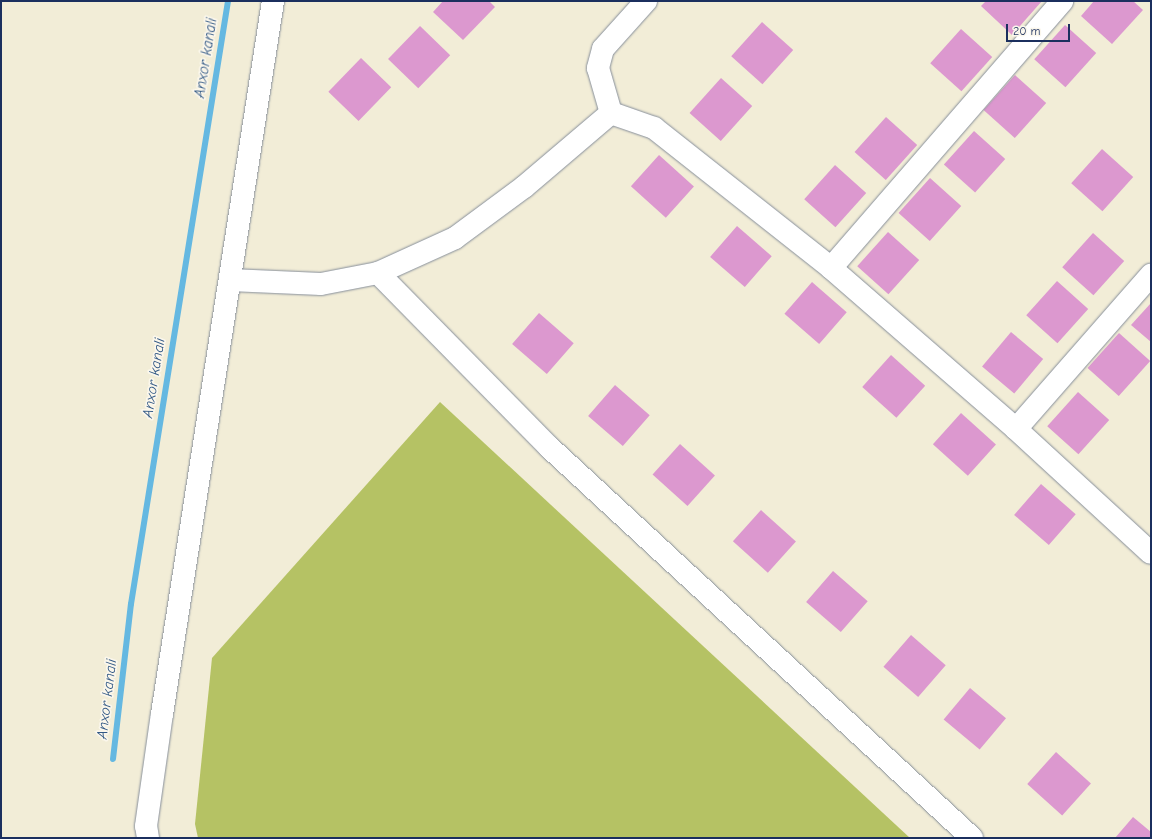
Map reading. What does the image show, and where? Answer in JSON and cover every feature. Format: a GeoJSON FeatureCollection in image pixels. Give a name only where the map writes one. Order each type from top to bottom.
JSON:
{"type":"FeatureCollection","features":[{"type":"Feature","properties":{"kind":"street"},"geometry":{"type":"LineString","coordinates":[[148,838],[146,826],[160,729],[273,1]]}},
{"type":"Feature","properties":{"kind":"street"},"geometry":{"type":"LineString","coordinates":[[611,113],[598,68],[603,49],[646,1]]}},
{"type":"Feature","properties":{"kind":"street"},"geometry":{"type":"LineString","coordinates":[[831,268],[1062,1]]}},
{"type":"Feature","properties":{"kind":"street"},"geometry":{"type":"LineString","coordinates":[[230,280],[321,284],[378,273],[455,238],[524,187],[611,113]]}},
{"type":"Feature","properties":{"kind":"street"},"geometry":{"type":"LineString","coordinates":[[611,113],[654,128],[831,268],[1016,429],[1151,553]]}},
{"type":"Feature","properties":{"kind":"street"},"geometry":{"type":"LineString","coordinates":[[378,273],[549,447],[972,838]]}},
{"type":"Feature","properties":{"kind":"street"},"geometry":{"type":"LineString","coordinates":[[1016,429],[1151,275]]}},
{"type":"Feature","properties":{"kind":"green space"},"geometry":{"type":"Polygon","coordinates":[[[440,402],[910,838],[198,838],[195,824],[212,658],[440,402]]]}},
{"type":"Feature","properties":{"kind":"building"},"geometry":{"type":"Polygon","coordinates":[[[443,1],[489,1],[495,7],[463,40],[433,12],[443,1]]]}},
{"type":"Feature","properties":{"kind":"building"},"geometry":{"type":"Polygon","coordinates":[[[986,1],[1042,1],[1012,35],[981,6],[986,1]]]}},
{"type":"Feature","properties":{"kind":"building"},"geometry":{"type":"Polygon","coordinates":[[[1094,1],[1133,1],[1143,10],[1112,44],[1081,16],[1094,1]]]}},
{"type":"Feature","properties":{"kind":"building"},"geometry":{"type":"Polygon","coordinates":[[[762,22],[793,50],[762,84],[731,56],[762,22]]]}},
{"type":"Feature","properties":{"kind":"building"},"geometry":{"type":"Polygon","coordinates":[[[1065,25],[1096,53],[1065,87],[1034,59],[1065,25]]]}},
{"type":"Feature","properties":{"kind":"building"},"geometry":{"type":"Polygon","coordinates":[[[420,26],[450,55],[418,88],[388,59],[420,26]]]}},
{"type":"Feature","properties":{"kind":"building"},"geometry":{"type":"Polygon","coordinates":[[[961,29],[992,57],[961,91],[930,63],[961,29]]]}},
{"type":"Feature","properties":{"kind":"building"},"geometry":{"type":"Polygon","coordinates":[[[361,58],[391,87],[359,121],[328,92],[361,58]]]}},
{"type":"Feature","properties":{"kind":"building"},"geometry":{"type":"Polygon","coordinates":[[[1015,75],[1046,103],[1015,138],[984,110],[1015,75]]]}},
{"type":"Feature","properties":{"kind":"building"},"geometry":{"type":"Polygon","coordinates":[[[721,78],[752,106],[721,141],[690,113],[721,78]]]}},
{"type":"Feature","properties":{"kind":"building"},"geometry":{"type":"Polygon","coordinates":[[[886,117],[917,145],[886,180],[855,152],[886,117]]]}},
{"type":"Feature","properties":{"kind":"building"},"geometry":{"type":"Polygon","coordinates":[[[974,131],[1005,159],[975,193],[944,164],[974,131]]]}},
{"type":"Feature","properties":{"kind":"building"},"geometry":{"type":"Polygon","coordinates":[[[1102,149],[1133,177],[1102,211],[1071,183],[1102,149]]]}},
{"type":"Feature","properties":{"kind":"building"},"geometry":{"type":"Polygon","coordinates":[[[659,155],[694,186],[666,218],[631,186],[659,155]]]}},
{"type":"Feature","properties":{"kind":"building"},"geometry":{"type":"Polygon","coordinates":[[[835,165],[866,193],[835,227],[804,199],[835,165]]]}},
{"type":"Feature","properties":{"kind":"building"},"geometry":{"type":"Polygon","coordinates":[[[930,178],[961,206],[930,241],[899,213],[930,178]]]}},
{"type":"Feature","properties":{"kind":"building"},"geometry":{"type":"Polygon","coordinates":[[[737,226],[772,256],[745,287],[710,257],[737,226]]]}},
{"type":"Feature","properties":{"kind":"building"},"geometry":{"type":"Polygon","coordinates":[[[888,232],[919,260],[888,294],[857,266],[888,232]]]}},
{"type":"Feature","properties":{"kind":"building"},"geometry":{"type":"Polygon","coordinates":[[[1093,233],[1124,261],[1093,295],[1062,267],[1093,233]]]}},
{"type":"Feature","properties":{"kind":"building"},"geometry":{"type":"Polygon","coordinates":[[[1057,281],[1088,309],[1057,343],[1026,315],[1057,281]]]}},
{"type":"Feature","properties":{"kind":"building"},"geometry":{"type":"Polygon","coordinates":[[[812,282],[847,312],[819,344],[784,314],[812,282]]]}},
{"type":"Feature","properties":{"kind":"building"},"geometry":{"type":"Polygon","coordinates":[[[1151,303],[1151,342],[1131,325],[1151,303]]]}},
{"type":"Feature","properties":{"kind":"building"},"geometry":{"type":"Polygon","coordinates":[[[539,313],[574,343],[547,374],[512,344],[539,313]]]}},
{"type":"Feature","properties":{"kind":"building"},"geometry":{"type":"Polygon","coordinates":[[[1011,332],[1043,359],[1014,393],[982,366],[1011,332]]]}},
{"type":"Feature","properties":{"kind":"building"},"geometry":{"type":"Polygon","coordinates":[[[1119,333],[1150,361],[1119,396],[1088,368],[1119,333]]]}},
{"type":"Feature","properties":{"kind":"building"},"geometry":{"type":"Polygon","coordinates":[[[891,355],[925,386],[896,418],[862,387],[891,355]]]}},
{"type":"Feature","properties":{"kind":"building"},"geometry":{"type":"Polygon","coordinates":[[[615,385],[650,415],[623,446],[588,416],[615,385]]]}},
{"type":"Feature","properties":{"kind":"building"},"geometry":{"type":"Polygon","coordinates":[[[1078,392],[1109,420],[1078,454],[1047,426],[1078,392]]]}},
{"type":"Feature","properties":{"kind":"building"},"geometry":{"type":"Polygon","coordinates":[[[961,413],[996,444],[968,476],[933,444],[961,413]]]}},
{"type":"Feature","properties":{"kind":"building"},"geometry":{"type":"Polygon","coordinates":[[[680,444],[715,475],[687,506],[653,474],[680,444]]]}},
{"type":"Feature","properties":{"kind":"building"},"geometry":{"type":"Polygon","coordinates":[[[1041,484],[1076,514],[1049,545],[1014,515],[1041,484]]]}},
{"type":"Feature","properties":{"kind":"building"},"geometry":{"type":"Polygon","coordinates":[[[761,510],[796,541],[768,573],[733,541],[761,510]]]}},
{"type":"Feature","properties":{"kind":"building"},"geometry":{"type":"Polygon","coordinates":[[[833,571],[868,601],[841,632],[806,602],[833,571]]]}},
{"type":"Feature","properties":{"kind":"building"},"geometry":{"type":"Polygon","coordinates":[[[911,635],[946,665],[918,697],[883,667],[911,635]]]}},
{"type":"Feature","properties":{"kind":"building"},"geometry":{"type":"Polygon","coordinates":[[[970,688],[1006,718],[980,750],[944,719],[970,688]]]}},
{"type":"Feature","properties":{"kind":"building"},"geometry":{"type":"Polygon","coordinates":[[[1056,752],[1091,783],[1062,815],[1027,784],[1056,752]]]}},
{"type":"Feature","properties":{"kind":"building"},"geometry":{"type":"Polygon","coordinates":[[[1133,817],[1151,832],[1151,838],[1115,838],[1133,817]]]}},
{"type":"Feature","properties":{"kind":"waterway","name":"Anxor kanali"},"geometry":{"type":"LineString","coordinates":[[113,759],[131,604],[228,1]]}}]}
